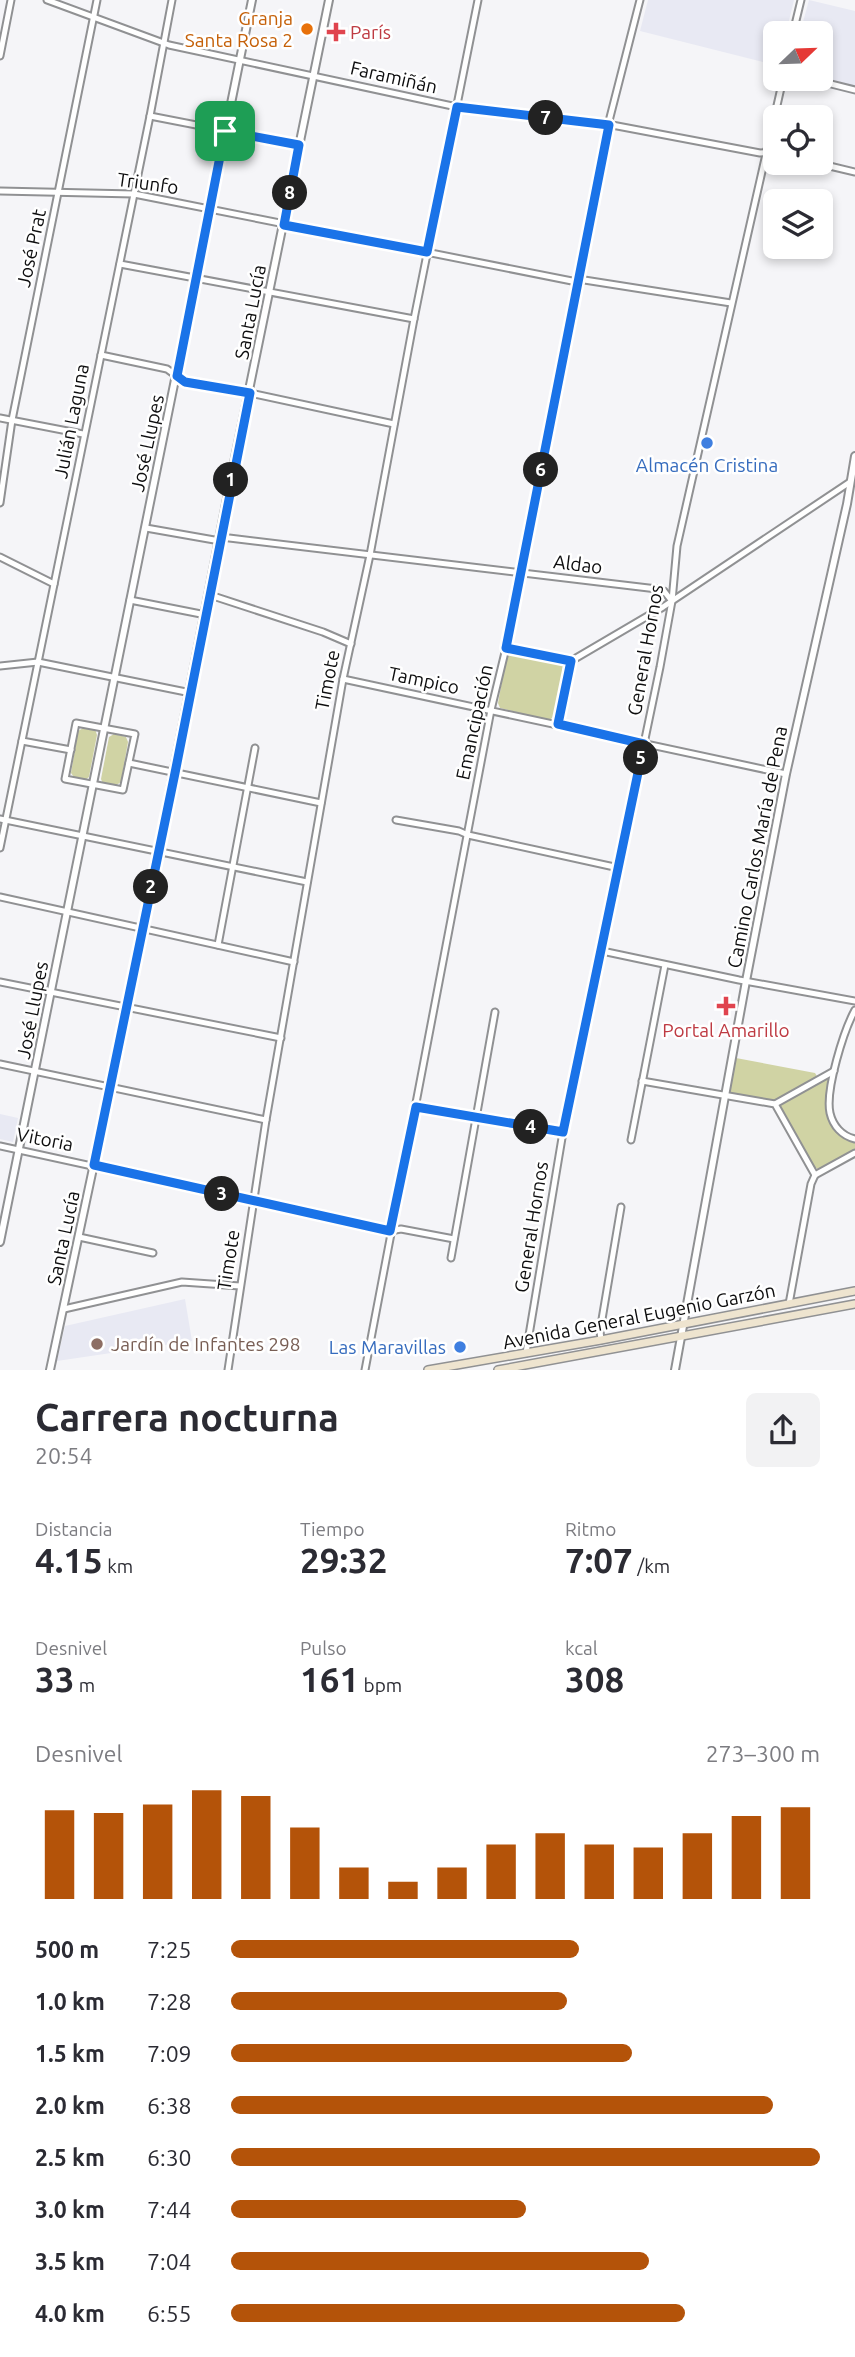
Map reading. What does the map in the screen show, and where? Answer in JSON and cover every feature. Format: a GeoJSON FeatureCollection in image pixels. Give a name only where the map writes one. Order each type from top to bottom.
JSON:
{"type":"FeatureCollection","features":[{"type":"Feature","properties":{"kind":"main road","name":"Avenida General Eugenio Garzón"},"geometry":{"type":"LineString","coordinates":[[428,1370],[855,1291]]}},
{"type":"Feature","properties":{"kind":"main road","name":"Avenida General Eugenio Garzón"},"geometry":{"type":"LineString","coordinates":[[498,1370],[522,1368],[855,1304]]}},
{"type":"Feature","properties":{"kind":"street"},"geometry":{"type":"LineString","coordinates":[[0,56],[11,0]]}},
{"type":"Feature","properties":{"kind":"street","name":"Faramiñán"},"geometry":{"type":"LineString","coordinates":[[47,0],[163,43],[457,107],[609,125],[763,152]]}},
{"type":"Feature","properties":{"kind":"street","name":"José Prat"},"geometry":{"type":"LineString","coordinates":[[0,503],[12,420],[97,0]]}},
{"type":"Feature","properties":{"kind":"street","name":"Julián Laguna"},"geometry":{"type":"LineString","coordinates":[[0,848],[3,819],[71,509],[83,434],[172,0]]}},
{"type":"Feature","properties":{"kind":"street","name":"José Llupes"},"geometry":{"type":"LineString","coordinates":[[0,1242],[252,0]]}},
{"type":"Feature","properties":{"kind":"street","name":"Santa Lucía"},"geometry":{"type":"LineString","coordinates":[[50,1370],[127,1009],[329,0]]}},
{"type":"Feature","properties":{"kind":"street","name":"Timote"},"geometry":{"type":"LineString","coordinates":[[228,1370],[266,1120],[343,679],[370,555],[478,0]]}},
{"type":"Feature","properties":{"kind":"street","name":"Emancipación"},"geometry":{"type":"LineString","coordinates":[[365,1370],[491,710],[506,648],[609,125],[640,0]]}},
{"type":"Feature","properties":{"kind":"street"},"geometry":{"type":"LineString","coordinates":[[796,21],[801,0]]}},
{"type":"Feature","properties":{"kind":"street"},"geometry":{"type":"LineString","coordinates":[[833,84],[855,89]]}},
{"type":"Feature","properties":{"kind":"street"},"geometry":{"type":"LineString","coordinates":[[150,116],[299,145]]}},
{"type":"Feature","properties":{"kind":"street","name":"General Hornos"},"geometry":{"type":"LineString","coordinates":[[526,1353],[563,1132],[644,744],[672,601],[680,535],[763,164]]}},
{"type":"Feature","properties":{"kind":"street"},"geometry":{"type":"LineString","coordinates":[[833,167],[855,172]]}},
{"type":"Feature","properties":{"kind":"street","name":"Triunfo"},"geometry":{"type":"LineString","coordinates":[[0,191],[134,194],[578,281],[730,303]]}},
{"type":"Feature","properties":{"kind":"street"},"geometry":{"type":"LineString","coordinates":[[120,264],[414,318]]}},
{"type":"Feature","properties":{"kind":"street"},"geometry":{"type":"LineString","coordinates":[[101,355],[167,369],[185,382],[394,424]]}},
{"type":"Feature","properties":{"kind":"street"},"geometry":{"type":"LineString","coordinates":[[0,418],[83,434]]}},
{"type":"Feature","properties":{"kind":"street","name":"Camino Carlos María de Pena"},"geometry":{"type":"LineString","coordinates":[[676,1370],[786,774],[847,504],[855,456]]}},
{"type":"Feature","properties":{"kind":"street"},"geometry":{"type":"LineString","coordinates":[[506,648],[571,661],[672,601],[850,482]]}},
{"type":"Feature","properties":{"kind":"street","name":"Aldao"},"geometry":{"type":"LineString","coordinates":[[146,528],[220,539],[657,589],[664,591],[672,601]]}},
{"type":"Feature","properties":{"kind":"street"},"geometry":{"type":"LineString","coordinates":[[0,557],[54,584]]}},
{"type":"Feature","properties":{"kind":"street"},"geometry":{"type":"LineString","coordinates":[[210,595],[351,644]]}},
{"type":"Feature","properties":{"kind":"street"},"geometry":{"type":"LineString","coordinates":[[130,600],[206,615]]}},
{"type":"Feature","properties":{"kind":"street"},"geometry":{"type":"LineString","coordinates":[[558,724],[571,661]]}},
{"type":"Feature","properties":{"kind":"street"},"geometry":{"type":"LineString","coordinates":[[0,666],[38,662],[191,693]]}},
{"type":"Feature","properties":{"kind":"street","name":"Tampico"},"geometry":{"type":"LineString","coordinates":[[343,679],[786,774]]}},
{"type":"Feature","properties":{"kind":"street"},"geometry":{"type":"LineString","coordinates":[[76,723],[105,728],[135,734],[123,790],[65,779],[76,723]]}},
{"type":"Feature","properties":{"kind":"street"},"geometry":{"type":"LineString","coordinates":[[22,741],[71,750]]}},
{"type":"Feature","properties":{"kind":"street"},"geometry":{"type":"LineString","coordinates":[[218,945],[255,748]]}},
{"type":"Feature","properties":{"kind":"street"},"geometry":{"type":"LineString","coordinates":[[129,763],[248,790],[321,803]]}},
{"type":"Feature","properties":{"kind":"street"},"geometry":{"type":"LineString","coordinates":[[3,819],[307,882]]}},
{"type":"Feature","properties":{"kind":"street"},"geometry":{"type":"LineString","coordinates":[[396,820],[459,831],[619,868]]}},
{"type":"Feature","properties":{"kind":"street"},"geometry":{"type":"LineString","coordinates":[[0,897],[294,962]]}},
{"type":"Feature","properties":{"kind":"street"},"geometry":{"type":"LineString","coordinates":[[601,951],[855,1001]]}},
{"type":"Feature","properties":{"kind":"street"},"geometry":{"type":"LineString","coordinates":[[631,1140],[665,965]]}},
{"type":"Feature","properties":{"kind":"street"},"geometry":{"type":"LineString","coordinates":[[0,982],[281,1038]]}},
{"type":"Feature","properties":{"kind":"street"},"geometry":{"type":"LineString","coordinates":[[855,1010],[834,1071],[829,1105],[831,1116],[842,1134],[855,1139]]}},
{"type":"Feature","properties":{"kind":"street"},"geometry":{"type":"LineString","coordinates":[[451,1258],[495,1012]]}},
{"type":"Feature","properties":{"kind":"street"},"geometry":{"type":"LineString","coordinates":[[0,1063],[266,1120]]}},
{"type":"Feature","properties":{"kind":"street"},"geometry":{"type":"LineString","coordinates":[[642,1081],[775,1104],[834,1071]]}},
{"type":"Feature","properties":{"kind":"street"},"geometry":{"type":"LineString","coordinates":[[775,1104],[815,1175]]}},
{"type":"Feature","properties":{"kind":"street"},"geometry":{"type":"LineString","coordinates":[[416,1107],[563,1132]]}},
{"type":"Feature","properties":{"kind":"street","name":"Vitoria"},"geometry":{"type":"LineString","coordinates":[[0,1146],[390,1231],[401,1229],[454,1239]]}},
{"type":"Feature","properties":{"kind":"street"},"geometry":{"type":"LineString","coordinates":[[789,1304],[811,1184],[815,1175],[855,1153]]}},
{"type":"Feature","properties":{"kind":"street"},"geometry":{"type":"LineString","coordinates":[[601,1340],[600,1331],[621,1208]]}},
{"type":"Feature","properties":{"kind":"street"},"geometry":{"type":"LineString","coordinates":[[79,1237],[153,1252]]}},
{"type":"Feature","properties":{"kind":"street"},"geometry":{"type":"LineString","coordinates":[[64,1309],[182,1282],[240,1286]]}},
{"type":"Feature","properties":{"kind":"shaded area"},"geometry":{"type":"Polygon","coordinates":[[[648,0],[794,0],[789,21],[763,21],[763,62],[640,31],[648,0]]]}},
{"type":"Feature","properties":{"kind":"shaded area"},"geometry":{"type":"Polygon","coordinates":[[[809,0],[855,11],[855,86],[833,80],[833,21],[803,21],[809,0]]]}},
{"type":"Feature","properties":{"kind":"shaded area"},"geometry":{"type":"Polygon","coordinates":[[[0,1114],[18,1118],[13,1142],[0,1139],[0,1114]]]}},
{"type":"Feature","properties":{"kind":"shaded area"},"geometry":{"type":"Polygon","coordinates":[[[185,1299],[192,1341],[57,1361],[65,1326],[185,1299]]]}},
{"type":"Feature","properties":{"kind":"green space"},"geometry":{"type":"Polygon","coordinates":[[[516,653],[563,665],[557,715],[549,720],[500,708],[498,703],[506,659],[510,654],[516,653]]]}},
{"type":"Feature","properties":{"kind":"green space"},"geometry":{"type":"Polygon","coordinates":[[[85,727],[95,729],[97,735],[89,777],[85,780],[74,777],[71,773],[78,731],[85,727]]]}},
{"type":"Feature","properties":{"kind":"green space"},"geometry":{"type":"Polygon","coordinates":[[[114,734],[126,737],[128,742],[121,782],[115,786],[103,784],[101,779],[109,737],[114,734]]]}},
{"type":"Feature","properties":{"kind":"green space"},"geometry":{"type":"Polygon","coordinates":[[[736,1058],[815,1073],[818,1078],[774,1101],[734,1094],[729,1091],[736,1058]]]}},
{"type":"Feature","properties":{"kind":"green space"},"geometry":{"type":"Polygon","coordinates":[[[828,1078],[827,1115],[838,1131],[855,1141],[855,1150],[818,1169],[814,1167],[779,1106],[796,1093],[828,1078]]]}},
{"type":"Feature","properties":{"kind":"place","name":"Granja Santa Rosa 2"},"geometry":{"type":"Point","coordinates":[307,29]}},
{"type":"Feature","properties":{"kind":"place","name":"París"},"geometry":{"type":"Point","coordinates":[336,32]}},
{"type":"Feature","properties":{"kind":"place","name":"Almacén Cristina"},"geometry":{"type":"Point","coordinates":[707,443]}},
{"type":"Feature","properties":{"kind":"place","name":"Portal Amarillo"},"geometry":{"type":"Point","coordinates":[726,1006]}},
{"type":"Feature","properties":{"kind":"place","name":"Jardín de Infantes 298"},"geometry":{"type":"Point","coordinates":[97,1344]}},
{"type":"Feature","properties":{"kind":"place","name":"Las Maravillas"},"geometry":{"type":"Point","coordinates":[460,1347]}},
{"type":"Feature","properties":{"kind":"route"},"geometry":{"type":"LineString","coordinates":[[457,107],[609,125],[506,648],[571,661],[558,724],[644,744],[563,1132],[416,1107],[390,1231],[94,1165],[250,393],[185,382],[177,376],[225,131],[299,145],[284,225],[427,252],[457,107]]}}]}
